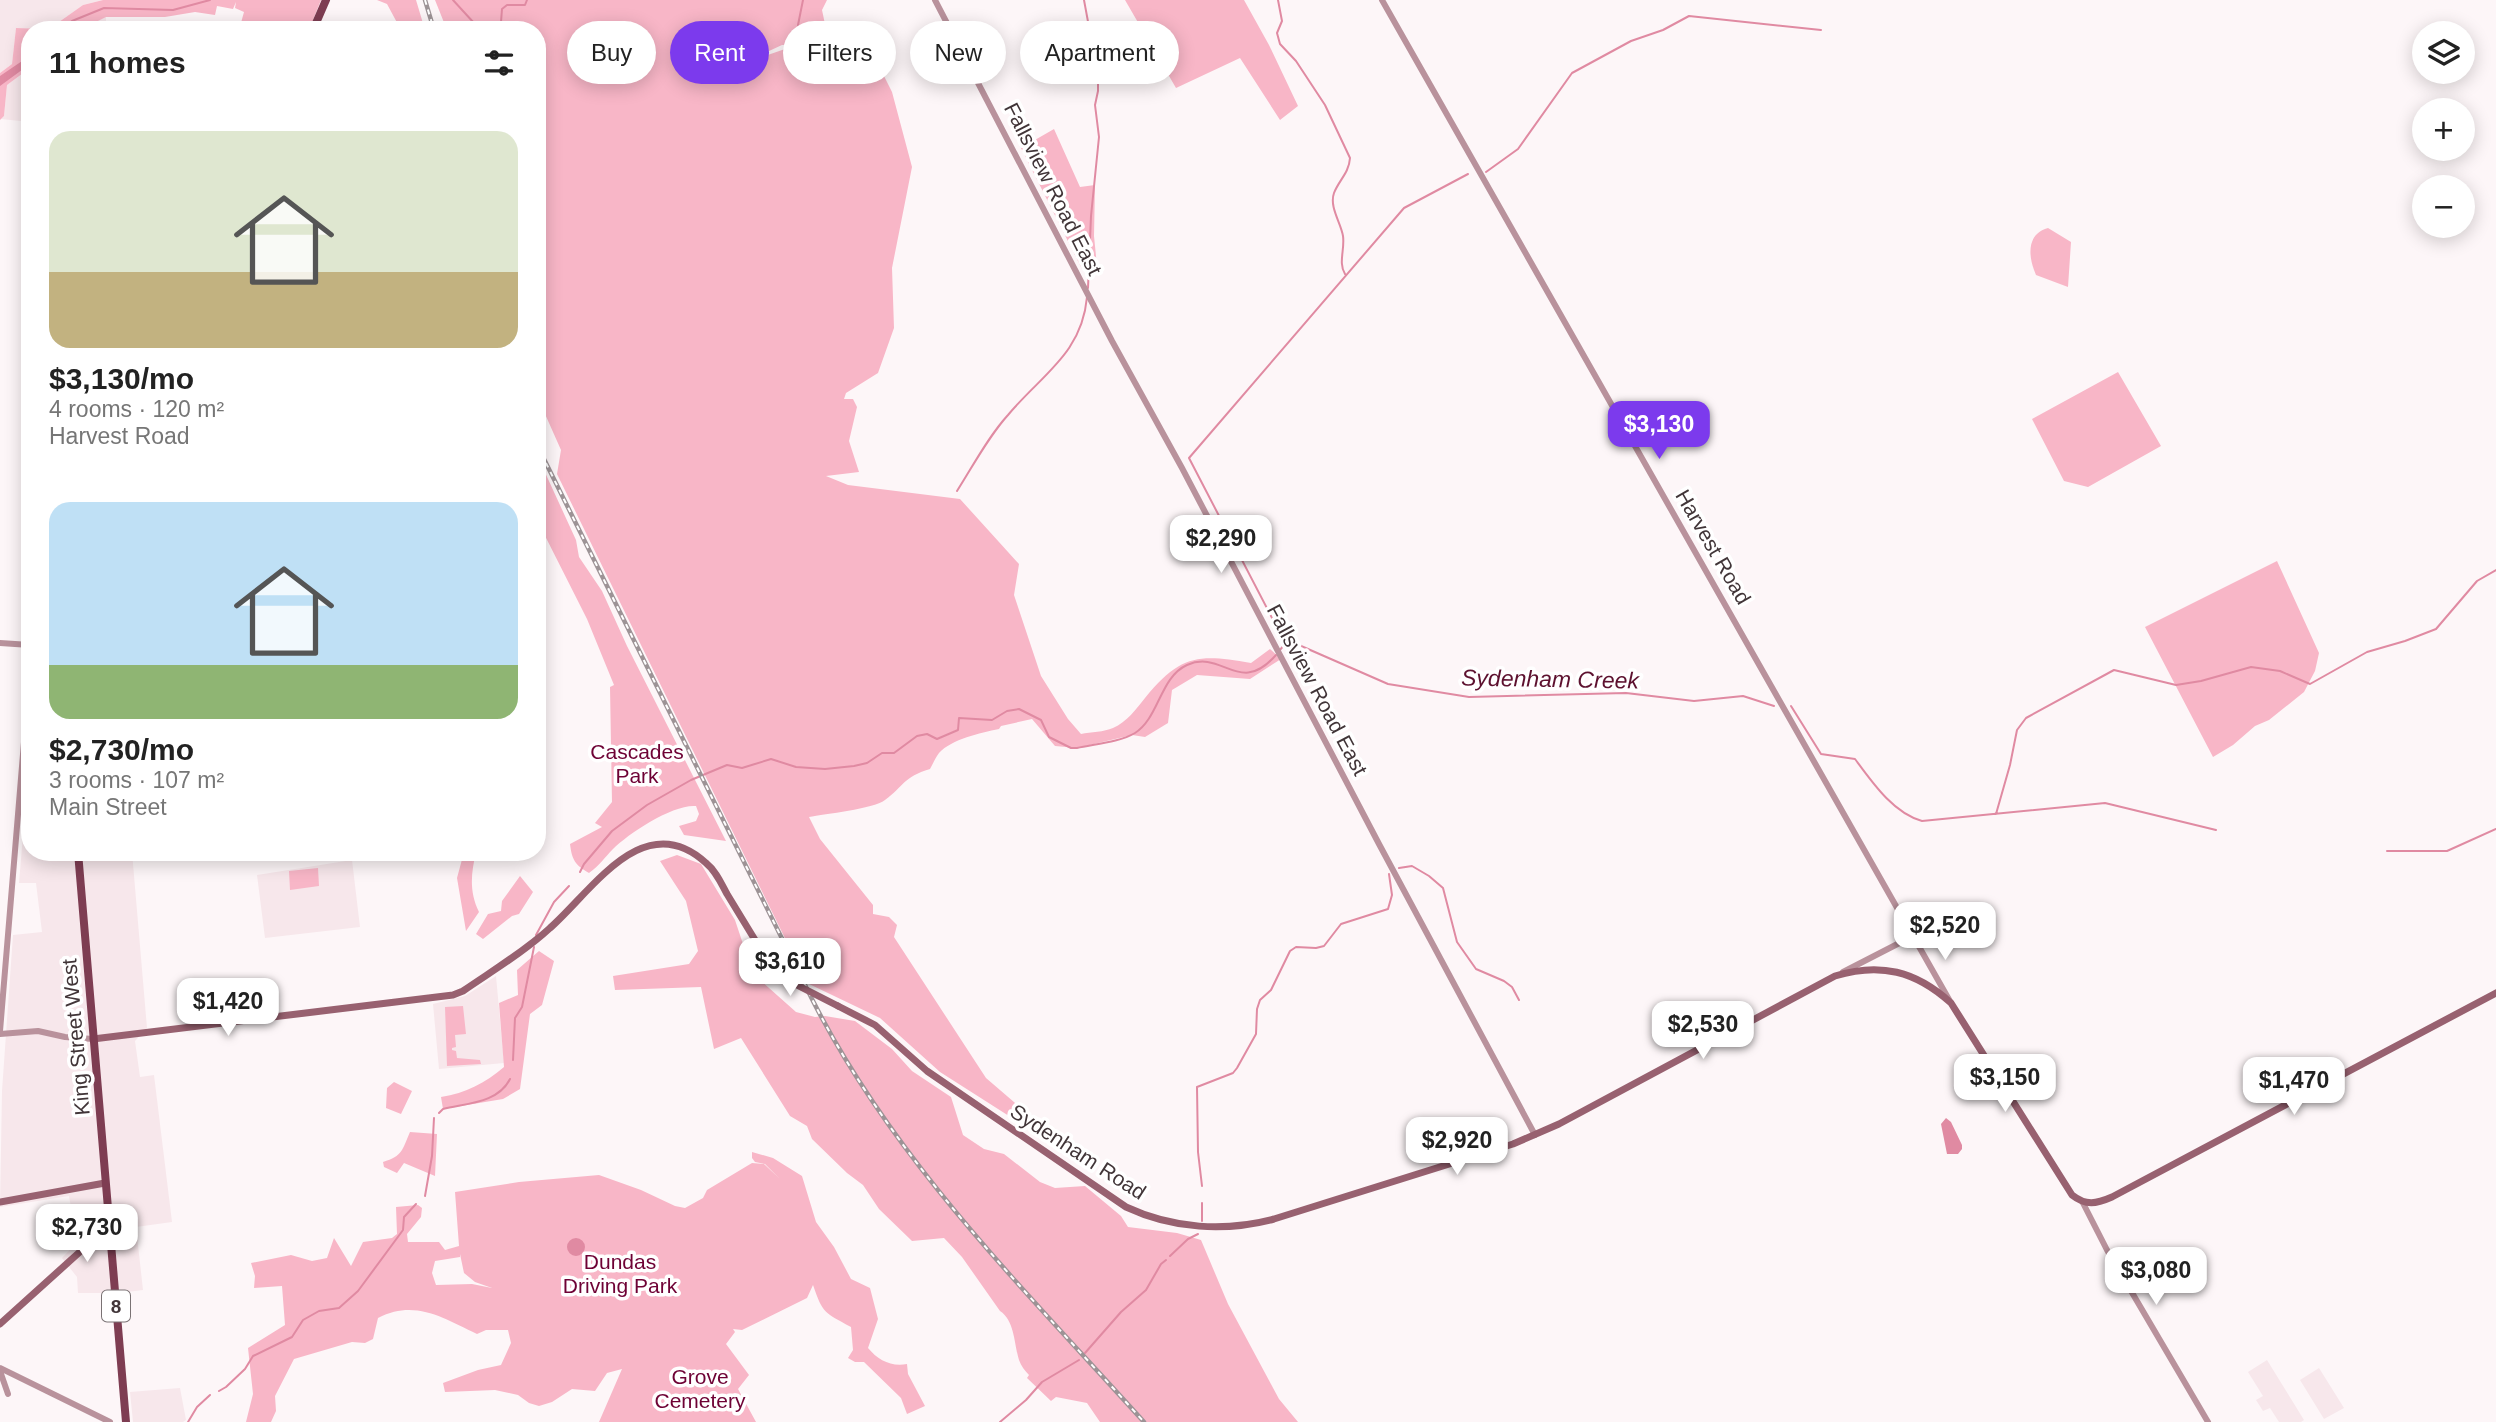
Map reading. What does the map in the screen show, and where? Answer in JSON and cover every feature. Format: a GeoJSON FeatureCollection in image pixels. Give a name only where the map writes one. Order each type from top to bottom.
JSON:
{"type":"FeatureCollection","features":[{"type":"Feature","properties":{"kind":"main road"},"geometry":{"type":"LineString","coordinates":[[317,21],[326,0]]}},
{"type":"Feature","properties":{"kind":"main road","name":"Sydenham Road"},"geometry":{"type":"LineString","coordinates":[[93,1039],[453,995],[530,945],[626,855],[644,846],[670,845],[694,853],[705,861],[717,876],[766,958],[789,981],[875,1025],[927,1071],[1126,1207],[1145,1216],[1195,1226],[1253,1225],[1491,1151],[1559,1124],[1835,976],[1869,968],[1895,971],[1923,982],[1951,1003],[2064,1184],[2082,1203]]}},
{"type":"Feature","properties":{"kind":"main road","name":"King Street West"},"geometry":{"type":"LineString","coordinates":[[79,861],[110,1235]]}},
{"type":"Feature","properties":{"kind":"main road"},"geometry":{"type":"LineString","coordinates":[[2082,1203],[2100,1203],[2112,1197],[2496,993]]}},
{"type":"Feature","properties":{"kind":"main road"},"geometry":{"type":"LineString","coordinates":[[0,1202],[105,1183]]}},
{"type":"Feature","properties":{"kind":"main road"},"geometry":{"type":"LineString","coordinates":[[0,1324],[93,1240],[110,1235]]}},
{"type":"Feature","properties":{"kind":"main road","name":"8"},"geometry":{"type":"LineString","coordinates":[[110,1235],[126,1422]]}},
{"type":"Feature","properties":{"kind":"street","name":"Fallsview Road East"},"geometry":{"type":"LineString","coordinates":[[935,0],[1112,341],[1535,1135]]}},
{"type":"Feature","properties":{"kind":"street","name":"Harvest Road"},"geometry":{"type":"LineString","coordinates":[[1382,0],[1915,935],[1951,1003]]}},
{"type":"Feature","properties":{"kind":"street"},"geometry":{"type":"LineString","coordinates":[[0,643],[21,644]]}},
{"type":"Feature","properties":{"kind":"street"},"geometry":{"type":"LineString","coordinates":[[21,779],[0,1033],[38,1031],[93,1039]]}},
{"type":"Feature","properties":{"kind":"street","name":"Sydenham Road"},"geometry":{"type":"LineString","coordinates":[[1835,976],[1915,935]]}},
{"type":"Feature","properties":{"kind":"street"},"geometry":{"type":"LineString","coordinates":[[2082,1203],[2208,1422]]}},
{"type":"Feature","properties":{"kind":"street"},"geometry":{"type":"LineString","coordinates":[[0,1370],[8,1394],[7,1382],[11,1373]]}},
{"type":"Feature","properties":{"kind":"street"},"geometry":{"type":"LineString","coordinates":[[0,1370],[110,1422]]}},
{"type":"Feature","properties":{"kind":"shaded area"},"geometry":{"type":"Polygon","coordinates":[[[0,0],[103,0],[83,5],[60,21],[21,21],[21,28],[16,28],[12,64],[0,73],[0,0]]]}},
{"type":"Feature","properties":{"kind":"shaded area"},"geometry":{"type":"Polygon","coordinates":[[[21,62],[21,71],[0,86],[0,76],[21,62]]]}},
{"type":"Feature","properties":{"kind":"shaded area"},"geometry":{"type":"Polygon","coordinates":[[[21,75],[21,121],[1,119],[4,116],[7,85],[21,75]]]}},
{"type":"Feature","properties":{"kind":"shaded area"},"geometry":{"type":"Polygon","coordinates":[[[21,859],[133,861],[147,1028],[135,1041],[140,1077],[154,1075],[172,1222],[136,1227],[143,1290],[78,1293],[77,1277],[62,1258],[84,1235],[73,1219],[69,1196],[0,1207],[2,1091],[13,935],[42,932],[36,883],[19,883],[21,859]]]}},
{"type":"Feature","properties":{"kind":"shaded area"},"geometry":{"type":"Polygon","coordinates":[[[352,861],[360,927],[265,938],[257,875],[352,861]]]}},
{"type":"Feature","properties":{"kind":"shaded area"},"geometry":{"type":"Polygon","coordinates":[[[496,976],[504,1063],[439,1069],[433,1004],[465,996],[496,976]]]}},
{"type":"Feature","properties":{"kind":"shaded area"},"geometry":{"type":"Polygon","coordinates":[[[1946,1118],[1951,1122],[1962,1145],[1958,1154],[1947,1154],[1941,1124],[1946,1118]]]}},
{"type":"Feature","properties":{"kind":"shaded area"},"geometry":{"type":"Polygon","coordinates":[[[576,1238],[584,1243],[585,1247],[580,1255],[576,1256],[568,1251],[567,1247],[572,1239],[576,1238]]]}},
{"type":"Feature","properties":{"kind":"shaded area"},"geometry":{"type":"Polygon","coordinates":[[[2267,1360],[2304,1420],[2301,1422],[2279,1422],[2270,1408],[2263,1411],[2256,1400],[2263,1396],[2248,1372],[2267,1360]]]}},
{"type":"Feature","properties":{"kind":"shaded area"},"geometry":{"type":"Polygon","coordinates":[[[2319,1368],[2344,1408],[2324,1419],[2300,1380],[2319,1368]]]}},
{"type":"Feature","properties":{"kind":"shaded area"},"geometry":{"type":"Polygon","coordinates":[[[180,1388],[186,1420],[133,1422],[130,1392],[180,1388]]]}},
{"type":"Feature","properties":{"kind":"green space"},"geometry":{"type":"Polygon","coordinates":[[[103,0],[321,0],[313,21],[242,21],[244,12],[235,8],[236,2],[233,9],[217,6],[215,15],[195,12],[165,17],[106,17],[98,21],[60,21],[83,5],[103,0]]]}},
{"type":"Feature","properties":{"kind":"green space"},"geometry":{"type":"Polygon","coordinates":[[[377,0],[416,0],[422,21],[396,21],[387,4],[377,0]]]}},
{"type":"Feature","properties":{"kind":"green space"},"geometry":{"type":"Polygon","coordinates":[[[435,0],[827,0],[822,10],[824,21],[783,21],[783,45],[769,51],[769,21],[670,21],[670,84],[769,84],[769,55],[783,50],[783,84],[888,84],[892,92],[912,167],[892,268],[894,328],[878,373],[846,393],[844,399],[853,399],[857,407],[849,441],[859,472],[826,476],[848,485],[960,499],[1019,564],[1014,595],[1041,676],[1068,719],[1081,734],[1113,728],[1123,722],[1158,683],[1181,665],[1218,658],[1251,663],[1270,649],[1281,659],[1250,679],[1197,675],[1172,690],[1168,723],[1145,737],[1132,735],[1077,748],[1055,746],[1032,719],[1001,726],[999,729],[959,740],[945,748],[930,769],[909,779],[879,803],[860,809],[809,817],[820,839],[873,905],[873,914],[889,917],[897,925],[894,937],[986,1078],[1049,1132],[1045,1139],[940,1072],[880,1018],[807,983],[557,474],[561,450],[546,416],[546,21],[443,21],[435,0]]]}},
{"type":"Feature","properties":{"kind":"green space"},"geometry":{"type":"Polygon","coordinates":[[[1125,0],[1244,0],[1298,106],[1280,120],[1240,58],[1176,88],[1174,84],[1179,84],[1179,21],[1137,21],[1125,0]]]}},
{"type":"Feature","properties":{"kind":"green space"},"geometry":{"type":"Polygon","coordinates":[[[16,28],[21,28],[21,75],[7,85],[4,116],[0,120],[0,73],[12,64],[16,28]]]}},
{"type":"Feature","properties":{"kind":"green space"},"geometry":{"type":"Polygon","coordinates":[[[1054,129],[1080,187],[1095,185],[1094,236],[1097,266],[1082,269],[1021,148],[1054,129]]]}},
{"type":"Feature","properties":{"kind":"green space"},"geometry":{"type":"Polygon","coordinates":[[[2048,228],[2071,242],[2068,287],[2036,275],[2033,268],[2030,254],[2032,241],[2036,235],[2048,228]]]}},
{"type":"Feature","properties":{"kind":"green space"},"geometry":{"type":"Polygon","coordinates":[[[2118,372],[2161,446],[2088,487],[2064,481],[2032,419],[2118,372]]]}},
{"type":"Feature","properties":{"kind":"green space","name":"Cascades Park"},"geometry":{"type":"Polygon","coordinates":[[[546,475],[576,540],[579,557],[602,591],[726,841],[684,835],[679,826],[696,821],[699,814],[696,806],[686,807],[640,828],[620,842],[589,873],[577,865],[570,844],[602,827],[595,823],[612,802],[610,687],[614,685],[587,619],[546,538],[546,475]]]}},
{"type":"Feature","properties":{"kind":"green space"},"geometry":{"type":"Polygon","coordinates":[[[2277,561],[2319,653],[2315,671],[2304,692],[2269,720],[2255,726],[2233,745],[2213,757],[2145,627],[2277,561]]]}},
{"type":"Feature","properties":{"kind":"green space"},"geometry":{"type":"Polygon","coordinates":[[[677,855],[701,864],[735,920],[759,979],[796,1012],[855,1021],[892,1049],[912,1071],[951,1097],[963,1135],[984,1149],[1004,1154],[1040,1182],[1055,1188],[1085,1186],[1121,1216],[1128,1227],[1177,1233],[1201,1240],[1228,1304],[1279,1399],[1298,1422],[1100,1422],[1087,1403],[1056,1397],[1051,1401],[1027,1378],[1029,1375],[1019,1360],[1009,1321],[962,1257],[944,1238],[912,1241],[879,1209],[863,1185],[812,1139],[807,1126],[790,1116],[741,1038],[714,1049],[701,987],[615,990],[613,976],[689,964],[698,951],[686,901],[660,861],[677,855]]]}},
{"type":"Feature","properties":{"kind":"green space"},"geometry":{"type":"Polygon","coordinates":[[[462,861],[474,861],[472,882],[479,912],[466,931],[457,878],[462,861]]]}},
{"type":"Feature","properties":{"kind":"green space"},"geometry":{"type":"Polygon","coordinates":[[[318,868],[319,886],[290,890],[289,871],[318,868]]]}},
{"type":"Feature","properties":{"kind":"green space"},"geometry":{"type":"Polygon","coordinates":[[[520,876],[533,892],[519,914],[512,916],[483,939],[476,934],[488,914],[501,911],[502,901],[520,876]]]}},
{"type":"Feature","properties":{"kind":"green space"},"geometry":{"type":"Polygon","coordinates":[[[539,951],[554,961],[542,1005],[530,1014],[520,1089],[503,1099],[443,1109],[441,1097],[475,1086],[504,1067],[499,1003],[518,995],[517,970],[539,951]]]}},
{"type":"Feature","properties":{"kind":"green space"},"geometry":{"type":"Polygon","coordinates":[[[463,1006],[466,1034],[455,1035],[456,1047],[452,1050],[456,1051],[457,1058],[480,1060],[481,1064],[447,1066],[445,1007],[463,1006]]]}},
{"type":"Feature","properties":{"kind":"green space"},"geometry":{"type":"Polygon","coordinates":[[[394,1082],[412,1091],[401,1114],[386,1108],[387,1088],[394,1082]]]}},
{"type":"Feature","properties":{"kind":"green space"},"geometry":{"type":"Polygon","coordinates":[[[410,1132],[437,1134],[435,1176],[404,1163],[397,1173],[384,1167],[383,1162],[401,1152],[410,1132]]]}},
{"type":"Feature","properties":{"kind":"green space"},"geometry":{"type":"Polygon","coordinates":[[[752,1152],[773,1158],[802,1176],[816,1222],[834,1247],[851,1279],[870,1288],[878,1319],[868,1348],[885,1362],[907,1364],[908,1374],[925,1406],[907,1414],[901,1398],[864,1362],[855,1362],[848,1358],[853,1350],[851,1327],[826,1311],[819,1302],[813,1285],[807,1298],[742,1330],[733,1329],[735,1332],[726,1344],[749,1375],[738,1389],[756,1422],[599,1422],[622,1369],[607,1373],[595,1391],[572,1389],[552,1402],[539,1406],[518,1395],[495,1390],[445,1392],[443,1383],[501,1365],[511,1343],[508,1330],[486,1330],[477,1334],[429,1313],[404,1310],[378,1318],[373,1339],[365,1343],[352,1342],[294,1359],[275,1396],[276,1411],[271,1422],[246,1422],[253,1394],[248,1348],[285,1325],[282,1286],[254,1288],[255,1276],[251,1263],[291,1255],[312,1261],[327,1258],[334,1238],[351,1266],[363,1242],[392,1238],[397,1234],[396,1207],[418,1205],[422,1208],[421,1217],[407,1234],[408,1242],[439,1242],[445,1250],[459,1246],[455,1192],[519,1182],[599,1175],[685,1208],[703,1198],[707,1190],[752,1163],[764,1164],[780,1179],[765,1164],[755,1162],[752,1152]],[[460,1254],[460,1257],[435,1261],[432,1273],[436,1285],[472,1284],[492,1288],[475,1282],[464,1273],[460,1254]]]}},
{"type":"Feature","properties":{"kind":"waterway"},"geometry":{"type":"LineString","coordinates":[[72,21],[104,8],[173,10],[210,0]]}},
{"type":"Feature","properties":{"kind":"waterway"},"geometry":{"type":"LineString","coordinates":[[453,0],[472,21]]}},
{"type":"Feature","properties":{"kind":"waterway"},"geometry":{"type":"LineString","coordinates":[[501,21],[502,9],[507,5],[525,5],[527,0]]}},
{"type":"Feature","properties":{"kind":"waterway"},"geometry":{"type":"LineString","coordinates":[[799,21],[803,0]]}},
{"type":"Feature","properties":{"kind":"waterway"},"geometry":{"type":"LineString","coordinates":[[1084,0],[1089,27],[1088,38],[1098,70],[1095,105],[1099,137],[1091,216],[1088,288]]}},
{"type":"Feature","properties":{"kind":"waterway"},"geometry":{"type":"LineString","coordinates":[[1278,0],[1282,21],[1277,33],[1280,44],[1296,61],[1325,105],[1350,158],[1333,198],[1343,236],[1342,265],[1345,274]]}},
{"type":"Feature","properties":{"kind":"waterway"},"geometry":{"type":"LineString","coordinates":[[1486,172],[1518,149],[1572,73],[1631,41],[1663,30],[1689,16],[1821,30]]}},
{"type":"Feature","properties":{"kind":"waterway"},"geometry":{"type":"LineString","coordinates":[[1285,643],[1189,458],[1404,208],[1468,174]]}},
{"type":"Feature","properties":{"kind":"waterway"},"geometry":{"type":"LineString","coordinates":[[957,491],[1001,424],[1069,349],[1084,317],[1087,297]]}},
{"type":"Feature","properties":{"kind":"waterway"},"geometry":{"type":"LineString","coordinates":[[1996,814],[2017,730],[2026,718],[2114,670],[2176,685],[2251,667],[2280,671],[2310,684],[2367,652],[2436,629],[2477,581],[2496,570]]}},
{"type":"Feature","properties":{"kind":"waterway","name":"Sydenham Creek"},"geometry":{"type":"LineString","coordinates":[[1279,651],[1285,644],[1292,642],[1388,684],[1469,697],[1626,693],[1694,701],[1743,696],[1774,706]]}},
{"type":"Feature","properties":{"kind":"waterway","name":"Sydenham Creek"},"geometry":{"type":"LineString","coordinates":[[580,872],[612,831],[647,805],[691,780],[727,765],[742,768],[771,759],[796,767],[825,769],[854,766],[867,763],[882,753],[894,753],[917,736],[927,734],[937,739],[958,730],[959,718],[992,720],[1007,711],[1019,709],[1041,720],[1049,737],[1071,748],[1122,739],[1143,726],[1171,679],[1187,665],[1211,663],[1231,670],[1252,672],[1263,667],[1276,655]]}},
{"type":"Feature","properties":{"kind":"waterway","name":"Sydenham Creek"},"geometry":{"type":"LineString","coordinates":[[1791,706],[1821,754],[1855,759],[1893,804],[1911,817],[1922,821],[2105,803],[2216,830]]}},
{"type":"Feature","properties":{"kind":"waterway"},"geometry":{"type":"LineString","coordinates":[[2387,851],[2447,851],[2496,829]]}},
{"type":"Feature","properties":{"kind":"waterway"},"geometry":{"type":"LineString","coordinates":[[1399,868],[1412,866],[1443,888],[1457,942],[1476,969],[1504,981],[1512,987],[1519,1000]]}},
{"type":"Feature","properties":{"kind":"waterway"},"geometry":{"type":"LineString","coordinates":[[1202,1186],[1198,1152],[1197,1087],[1233,1073],[1237,1068],[1256,1034],[1260,1000],[1271,990],[1290,951],[1296,947],[1324,946],[1341,924],[1388,909],[1392,895],[1389,874]]}},
{"type":"Feature","properties":{"kind":"waterway","name":"Sydenham Creek"},"geometry":{"type":"LineString","coordinates":[[536,935],[554,902],[569,886]]}},
{"type":"Feature","properties":{"kind":"waterway","name":"Sydenham Creek"},"geometry":{"type":"LineString","coordinates":[[513,1060],[515,1018],[522,1007],[534,947]]}},
{"type":"Feature","properties":{"kind":"waterway","name":"Sydenham Creek"},"geometry":{"type":"LineString","coordinates":[[439,1113],[443,1109],[490,1097],[505,1087],[510,1079]]}},
{"type":"Feature","properties":{"kind":"waterway","name":"Sydenham Creek"},"geometry":{"type":"LineString","coordinates":[[425,1196],[432,1156],[434,1118]]}},
{"type":"Feature","properties":{"kind":"waterway"},"geometry":{"type":"LineString","coordinates":[[1202,1203],[1202,1221]]}},
{"type":"Feature","properties":{"kind":"waterway","name":"Sydenham Creek"},"geometry":{"type":"LineString","coordinates":[[219,1391],[245,1369],[253,1356],[292,1337],[303,1320],[319,1311],[339,1308],[358,1291],[403,1230],[404,1217],[416,1204]]}},
{"type":"Feature","properties":{"kind":"waterway"},"geometry":{"type":"LineString","coordinates":[[1170,1256],[1188,1239],[1198,1234]]}},
{"type":"Feature","properties":{"kind":"waterway"},"geometry":{"type":"LineString","coordinates":[[1085,1353],[1121,1312],[1146,1290],[1166,1260]]}},
{"type":"Feature","properties":{"kind":"waterway"},"geometry":{"type":"LineString","coordinates":[[1000,1422],[1042,1382],[1079,1360]]}},
{"type":"Feature","properties":{"kind":"waterway","name":"Sydenham Creek"},"geometry":{"type":"LineString","coordinates":[[188,1422],[197,1407],[210,1395]]}},
{"type":"Feature","properties":{"kind":"railway"},"geometry":{"type":"LineString","coordinates":[[425,0],[431,21]]}},
{"type":"Feature","properties":{"kind":"railway"},"geometry":{"type":"LineString","coordinates":[[546,463],[813,1001],[846,1060],[882,1116],[964,1222],[1144,1422]]}},
{"type":"Feature","properties":{"kind":"park label","name":"Dundas Driving Park"},"geometry":{"type":"Point","coordinates":[620,1274]}},
{"type":"Feature","properties":{"kind":"park label","name":"Grove Cemetery"},"geometry":{"type":"Point","coordinates":[700,1389]}}]}
